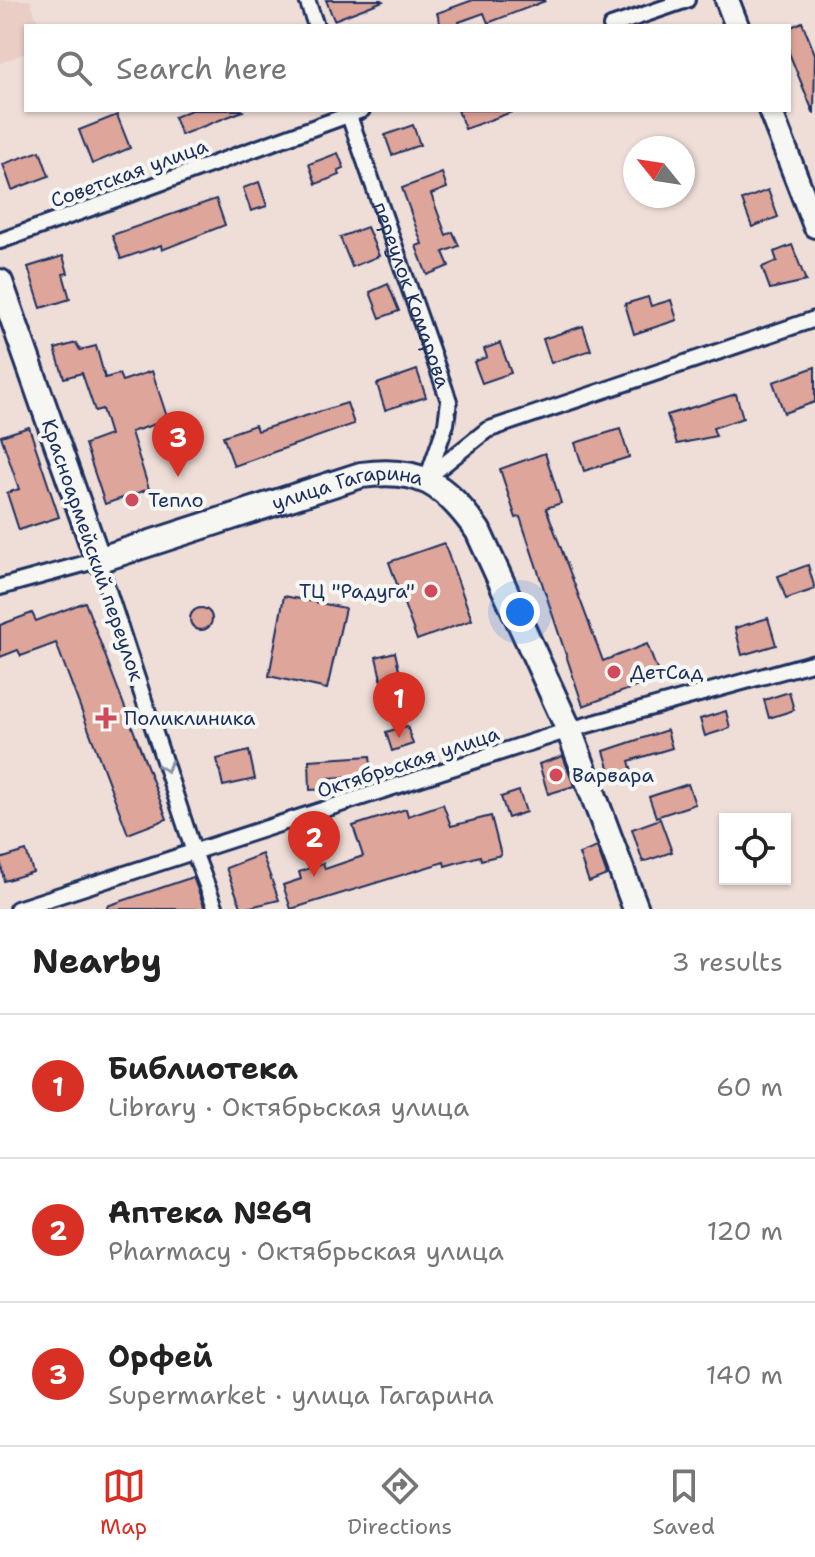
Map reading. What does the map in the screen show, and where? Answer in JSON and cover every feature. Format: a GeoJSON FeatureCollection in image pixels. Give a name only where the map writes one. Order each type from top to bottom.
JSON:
{"type":"FeatureCollection","features":[{"type":"Feature","properties":{"kind":"main road","name":"Красноармейский переулок"},"geometry":{"type":"LineString","coordinates":[[0,282],[98,560]]}},
{"type":"Feature","properties":{"kind":"main road","name":"улица Гагарина"},"geometry":{"type":"LineString","coordinates":[[98,560],[361,475],[396,471],[427,478]]}},
{"type":"Feature","properties":{"kind":"main road"},"geometry":{"type":"LineString","coordinates":[[427,478],[457,503],[478,531],[569,730],[636,909]]}},
{"type":"Feature","properties":{"kind":"street"},"geometry":{"type":"LineString","coordinates":[[307,0],[315,24]]}},
{"type":"Feature","properties":{"kind":"street"},"geometry":{"type":"LineString","coordinates":[[617,24],[687,0]]}},
{"type":"Feature","properties":{"kind":"street"},"geometry":{"type":"LineString","coordinates":[[727,0],[736,24]]}},
{"type":"Feature","properties":{"kind":"street","name":"Советская улица"},"geometry":{"type":"LineString","coordinates":[[0,241],[353,112]]}},
{"type":"Feature","properties":{"kind":"street","name":"переулок Комарова"},"geometry":{"type":"LineString","coordinates":[[353,112],[449,401],[444,433],[427,478]]}},
{"type":"Feature","properties":{"kind":"street"},"geometry":{"type":"LineString","coordinates":[[771,112],[815,226]]}},
{"type":"Feature","properties":{"kind":"street","name":"улица Гагарина"},"geometry":{"type":"LineString","coordinates":[[427,478],[487,430],[815,319]]}},
{"type":"Feature","properties":{"kind":"street","name":"улица Гагарина"},"geometry":{"type":"LineString","coordinates":[[0,587],[98,560]]}},
{"type":"Feature","properties":{"kind":"street","name":"Красноармейский переулок"},"geometry":{"type":"LineString","coordinates":[[98,560],[194,852],[216,909]]}},
{"type":"Feature","properties":{"kind":"street","name":"Октябрьская улица"},"geometry":{"type":"LineString","coordinates":[[17,909],[569,730],[815,662]]}},
{"type":"Feature","properties":{"kind":"shaded area"},"geometry":{"type":"Polygon","coordinates":[[[0,0],[30,0],[38,24],[24,24],[24,54],[0,63],[0,0]]]}},
{"type":"Feature","properties":{"kind":"building"},"geometry":{"type":"Polygon","coordinates":[[[326,0],[382,0],[383,1],[334,20],[326,0]]]}},
{"type":"Feature","properties":{"kind":"building"},"geometry":{"type":"Polygon","coordinates":[[[473,0],[545,0],[488,23],[484,13],[460,24],[440,24],[437,13],[473,0]]]}},
{"type":"Feature","properties":{"kind":"building"},"geometry":{"type":"Polygon","coordinates":[[[802,22],[815,54],[814,114],[791,58],[791,27],[802,22]]]}},
{"type":"Feature","properties":{"kind":"building"},"geometry":{"type":"Polygon","coordinates":[[[186,112],[240,112],[181,135],[174,117],[186,112]]]}},
{"type":"Feature","properties":{"kind":"building"},"geometry":{"type":"Polygon","coordinates":[[[459,112],[512,112],[465,129],[459,112]]]}},
{"type":"Feature","properties":{"kind":"building"},"geometry":{"type":"Polygon","coordinates":[[[117,115],[130,148],[92,164],[79,130],[117,115]]]}},
{"type":"Feature","properties":{"kind":"building"},"geometry":{"type":"Polygon","coordinates":[[[413,125],[420,145],[392,155],[385,135],[413,125]]]}},
{"type":"Feature","properties":{"kind":"building"},"geometry":{"type":"Polygon","coordinates":[[[40,151],[49,176],[12,190],[3,164],[40,151]]]}},
{"type":"Feature","properties":{"kind":"building"},"geometry":{"type":"Polygon","coordinates":[[[338,153],[344,168],[338,170],[340,175],[316,184],[309,164],[338,153]]]}},
{"type":"Feature","properties":{"kind":"building"},"geometry":{"type":"Polygon","coordinates":[[[442,173],[447,188],[431,194],[446,235],[453,232],[459,246],[443,252],[449,266],[427,275],[416,246],[422,244],[402,188],[442,173]]]}},
{"type":"Feature","properties":{"kind":"building"},"geometry":{"type":"Polygon","coordinates":[[[259,182],[267,206],[251,211],[243,188],[259,182]]]}},
{"type":"Feature","properties":{"kind":"building"},"geometry":{"type":"Polygon","coordinates":[[[768,190],[778,217],[752,227],[742,200],[768,190]]]}},
{"type":"Feature","properties":{"kind":"building"},"geometry":{"type":"Polygon","coordinates":[[[216,199],[225,225],[162,250],[161,245],[121,259],[112,235],[216,199]]]}},
{"type":"Feature","properties":{"kind":"building"},"geometry":{"type":"Polygon","coordinates":[[[367,227],[379,256],[352,267],[340,237],[367,227]]]}},
{"type":"Feature","properties":{"kind":"building"},"geometry":{"type":"Polygon","coordinates":[[[792,245],[806,281],[770,289],[762,267],[777,261],[774,252],[792,245]]]}},
{"type":"Feature","properties":{"kind":"building"},"geometry":{"type":"Polygon","coordinates":[[[63,256],[68,273],[63,274],[70,299],[41,308],[28,267],[63,256]]]}},
{"type":"Feature","properties":{"kind":"building"},"geometry":{"type":"Polygon","coordinates":[[[388,284],[399,311],[380,318],[370,292],[388,284]]]}},
{"type":"Feature","properties":{"kind":"building"},"geometry":{"type":"Polygon","coordinates":[[[648,297],[651,306],[671,300],[677,320],[634,334],[625,304],[648,297]]]}},
{"type":"Feature","properties":{"kind":"building"},"geometry":{"type":"Polygon","coordinates":[[[583,326],[591,350],[551,363],[543,339],[583,326]]]}},
{"type":"Feature","properties":{"kind":"building"},"geometry":{"type":"Polygon","coordinates":[[[76,343],[80,350],[96,346],[105,378],[119,374],[122,381],[152,371],[168,420],[131,432],[149,489],[105,504],[85,444],[110,435],[102,409],[95,411],[82,373],[64,378],[55,349],[76,343]]]}},
{"type":"Feature","properties":{"kind":"building"},"geometry":{"type":"Polygon","coordinates":[[[500,343],[511,373],[482,383],[474,362],[487,357],[484,349],[500,343]]]}},
{"type":"Feature","properties":{"kind":"building"},"geometry":{"type":"Polygon","coordinates":[[[815,367],[815,402],[784,413],[773,382],[815,367]]]}},
{"type":"Feature","properties":{"kind":"building"},"geometry":{"type":"Polygon","coordinates":[[[417,370],[426,397],[385,410],[377,384],[417,370]]]}},
{"type":"Feature","properties":{"kind":"building"},"geometry":{"type":"Polygon","coordinates":[[[736,394],[743,418],[713,428],[716,436],[677,444],[667,415],[736,394]]]}},
{"type":"Feature","properties":{"kind":"building"},"geometry":{"type":"Polygon","coordinates":[[[347,403],[354,424],[234,466],[223,436],[255,425],[257,431],[347,403]]]}},
{"type":"Feature","properties":{"kind":"building"},"geometry":{"type":"Polygon","coordinates":[[[29,427],[59,517],[19,530],[7,493],[19,489],[1,436],[29,427]]]}},
{"type":"Feature","properties":{"kind":"building"},"geometry":{"type":"Polygon","coordinates":[[[620,429],[629,457],[584,471],[575,443],[620,429]]]}},
{"type":"Feature","properties":{"kind":"building"},"geometry":{"type":"Polygon","coordinates":[[[545,453],[561,503],[546,508],[603,661],[647,644],[660,678],[583,706],[520,517],[516,518],[500,469],[545,453]]]}},
{"type":"Feature","properties":{"kind":"building","name":"ТЦ \"Радуга\""},"geometry":{"type":"Polygon","coordinates":[[[444,543],[472,620],[417,640],[389,562],[444,543]]]}},
{"type":"Feature","properties":{"kind":"building"},"geometry":{"type":"Polygon","coordinates":[[[808,565],[815,589],[786,599],[778,576],[808,565]]]}},
{"type":"Feature","properties":{"kind":"building"},"geometry":{"type":"Polygon","coordinates":[[[284,596],[345,608],[327,689],[269,676],[284,596]]]}},
{"type":"Feature","properties":{"kind":"building","name":"Поликлиника"},"geometry":{"type":"Polygon","coordinates":[[[85,602],[167,819],[128,834],[56,643],[21,656],[18,650],[0,657],[0,625],[32,613],[36,621],[85,602]]]}},
{"type":"Feature","properties":{"kind":"building"},"geometry":{"type":"Polygon","coordinates":[[[201,608],[212,619],[201,630],[190,619],[201,608]]]}},
{"type":"Feature","properties":{"kind":"building"},"geometry":{"type":"Polygon","coordinates":[[[768,618],[776,645],[742,655],[735,628],[768,618]]]}},
{"type":"Feature","properties":{"kind":"building"},"geometry":{"type":"Polygon","coordinates":[[[395,652],[403,687],[384,692],[376,657],[395,652]]]}},
{"type":"Feature","properties":{"kind":"building"},"geometry":{"type":"Polygon","coordinates":[[[789,692],[794,710],[769,718],[764,700],[789,692]]]}},
{"type":"Feature","properties":{"kind":"building"},"geometry":{"type":"Polygon","coordinates":[[[726,711],[730,728],[705,736],[700,719],[726,711]]]}},
{"type":"Feature","properties":{"kind":"building"},"geometry":{"type":"Polygon","coordinates":[[[407,726],[413,744],[392,751],[386,732],[407,726]]]}},
{"type":"Feature","properties":{"kind":"building"},"geometry":{"type":"Polygon","coordinates":[[[667,730],[672,748],[629,761],[633,775],[613,781],[604,751],[667,730]]]}},
{"type":"Feature","properties":{"kind":"building"},"geometry":{"type":"Polygon","coordinates":[[[249,751],[255,779],[223,786],[217,759],[249,751]]]}},
{"type":"Feature","properties":{"kind":"building"},"geometry":{"type":"Polygon","coordinates":[[[370,756],[372,775],[329,778],[330,789],[310,790],[309,760],[370,756]]]}},
{"type":"Feature","properties":{"kind":"building","name":"Варвара"},"geometry":{"type":"Polygon","coordinates":[[[563,756],[574,786],[548,794],[539,764],[563,756]]]}},
{"type":"Feature","properties":{"kind":"building"},"geometry":{"type":"Polygon","coordinates":[[[688,784],[695,804],[656,817],[649,797],[688,784]]]}},
{"type":"Feature","properties":{"kind":"building"},"geometry":{"type":"Polygon","coordinates":[[[519,791],[526,812],[508,818],[501,797],[519,791]]]}},
{"type":"Feature","properties":{"kind":"building"},"geometry":{"type":"Polygon","coordinates":[[[443,804],[451,826],[491,816],[501,855],[481,860],[480,856],[445,866],[444,862],[291,909],[283,885],[301,879],[299,872],[323,863],[325,869],[363,856],[353,826],[406,809],[408,816],[443,804]]]}},
{"type":"Feature","properties":{"kind":"building"},"geometry":{"type":"Polygon","coordinates":[[[660,819],[672,852],[643,862],[632,829],[660,819]]]}},
{"type":"Feature","properties":{"kind":"building"},"geometry":{"type":"Polygon","coordinates":[[[597,847],[607,875],[589,882],[579,854],[597,847]]]}},
{"type":"Feature","properties":{"kind":"building"},"geometry":{"type":"Polygon","coordinates":[[[26,851],[33,872],[4,881],[0,859],[26,851]]]}},
{"type":"Feature","properties":{"kind":"building"},"geometry":{"type":"Polygon","coordinates":[[[262,854],[279,900],[242,909],[226,868],[262,854]]]}},
{"type":"Feature","properties":{"kind":"building"},"geometry":{"type":"Polygon","coordinates":[[[193,877],[205,909],[107,909],[107,906],[193,877]]]}},
{"type":"Feature","properties":{"kind":"place","name":"Орфей"},"geometry":{"type":"Point","coordinates":[178,477]}},
{"type":"Feature","properties":{"kind":"place","name":"Тепло"},"geometry":{"type":"Point","coordinates":[132,500]}},
{"type":"Feature","properties":{"kind":"place","name":"ТЦ \"Радуга\""},"geometry":{"type":"Point","coordinates":[431,591]}},
{"type":"Feature","properties":{"kind":"place","name":"ДетСад"},"geometry":{"type":"Point","coordinates":[614,672]}},
{"type":"Feature","properties":{"kind":"place","name":"Поликлиника"},"geometry":{"type":"Point","coordinates":[106,718]}},
{"type":"Feature","properties":{"kind":"place","name":"Библиотека"},"geometry":{"type":"Point","coordinates":[399,738]}},
{"type":"Feature","properties":{"kind":"place","name":"Варвара"},"geometry":{"type":"Point","coordinates":[556,775]}},
{"type":"Feature","properties":{"kind":"place","name":"Аптека №69"},"geometry":{"type":"Point","coordinates":[314,877]}}]}
